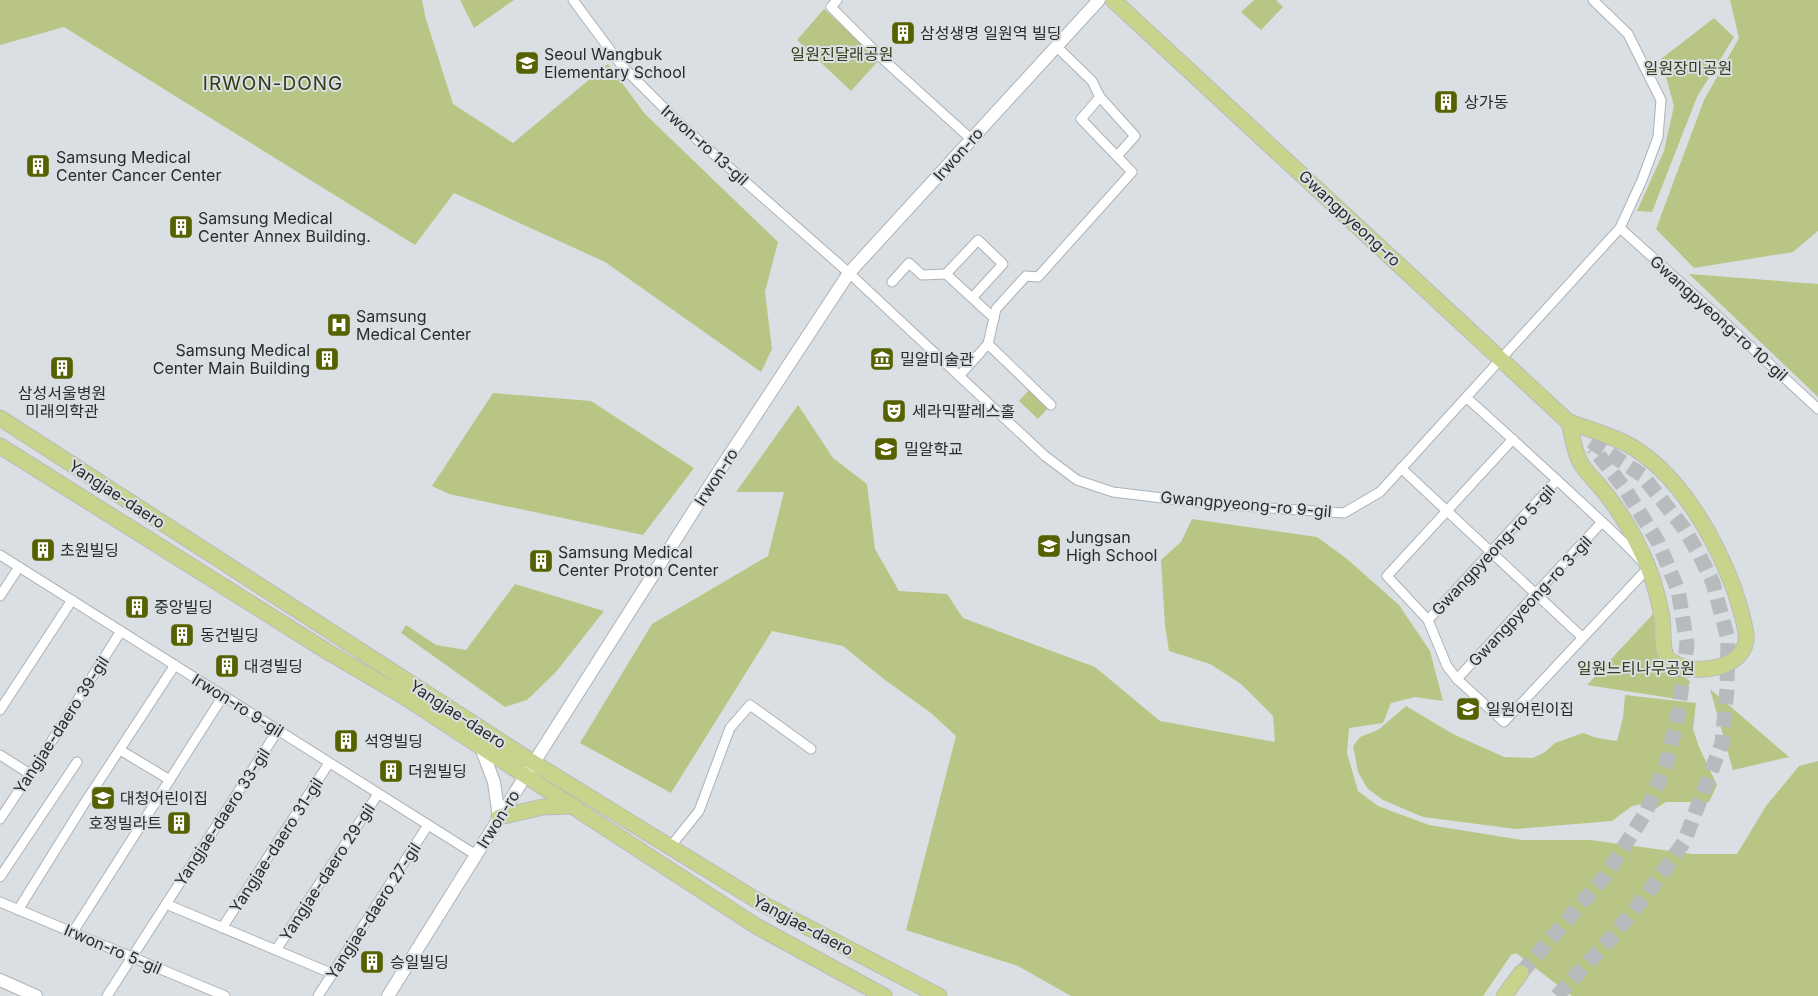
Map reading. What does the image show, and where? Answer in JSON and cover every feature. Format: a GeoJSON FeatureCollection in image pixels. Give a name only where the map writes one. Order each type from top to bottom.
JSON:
{"type":"FeatureCollection","features":[{"type":"Feature","properties":{"kind":"main road","name":"Gwangpyeong-ro"},"geometry":{"type":"LineString","coordinates":[[1113,0],[1586,438]]}},
{"type":"Feature","properties":{"kind":"main road","name":"Yangjae-daero"},"geometry":{"type":"LineString","coordinates":[[0,418],[530,769],[574,806],[756,926],[884,996]]}},
{"type":"Feature","properties":{"kind":"main road"},"geometry":{"type":"LineString","coordinates":[[1569,422],[1629,446],[1657,467],[1678,490],[1704,525],[1727,571],[1738,602],[1747,638],[1744,647],[1730,662],[1718,668],[1694,669],[1681,667],[1668,660],[1665,653],[1662,616],[1648,566],[1632,531],[1579,461],[1569,422]]}},
{"type":"Feature","properties":{"kind":"main road","name":"Yangjae-daero"},"geometry":{"type":"LineString","coordinates":[[0,446],[480,745],[530,769],[670,847],[763,904],[933,993],[948,996]]}},
{"type":"Feature","properties":{"kind":"main road"},"geometry":{"type":"LineString","coordinates":[[499,817],[543,807],[574,806]]}},
{"type":"Feature","properties":{"kind":"main road"},"geometry":{"type":"LineString","coordinates":[[1504,996],[1521,973]]}},
{"type":"Feature","properties":{"kind":"street"},"geometry":{"type":"LineString","coordinates":[[837,0],[831,7],[885,61],[971,139]]}},
{"type":"Feature","properties":{"kind":"street","name":"Irwon-ro"},"geometry":{"type":"LineString","coordinates":[[391,995],[499,817],[719,471],[849,273],[1099,0]]}},
{"type":"Feature","properties":{"kind":"street"},"geometry":{"type":"LineString","coordinates":[[1502,359],[1620,228],[1642,180],[1658,137],[1661,100],[1628,34],[1593,0]]}},
{"type":"Feature","properties":{"kind":"street","name":"Irwon-ro 13-gil"},"geometry":{"type":"LineString","coordinates":[[575,1],[622,66],[682,126],[849,273],[959,376]]}},
{"type":"Feature","properties":{"kind":"street"},"geometry":{"type":"LineString","coordinates":[[1056,46],[1092,81],[1100,97],[1135,136],[1116,156]]}},
{"type":"Feature","properties":{"kind":"street"},"geometry":{"type":"LineString","coordinates":[[959,376],[988,344],[996,309],[1026,276],[1038,277],[1132,172],[1081,119],[1100,97]]}},
{"type":"Feature","properties":{"kind":"street","name":"Gwangpyeong-ro 10-gil"},"geometry":{"type":"LineString","coordinates":[[1620,228],[1818,408]]}},
{"type":"Feature","properties":{"kind":"street"},"geometry":{"type":"LineString","coordinates":[[892,282],[908,263],[922,275],[946,274],[978,240],[1002,264],[972,298]]}},
{"type":"Feature","properties":{"kind":"street"},"geometry":{"type":"LineString","coordinates":[[946,274],[994,318]]}},
{"type":"Feature","properties":{"kind":"street"},"geometry":{"type":"LineString","coordinates":[[988,344],[1051,405]]}},
{"type":"Feature","properties":{"kind":"street","name":"Gwangpyeong-ro 9-gil"},"geometry":{"type":"LineString","coordinates":[[959,376],[1045,456],[1077,480],[1113,492],[1212,504],[1344,513],[1380,492],[1502,359]]}},
{"type":"Feature","properties":{"kind":"street"},"geometry":{"type":"LineString","coordinates":[[1467,398],[1512,439],[1557,480],[1602,522],[1648,568],[1504,722],[1457,679],[1447,666],[1428,620],[1387,576],[1512,439]]}},
{"type":"Feature","properties":{"kind":"street"},"geometry":{"type":"LineString","coordinates":[[1401,468],[1582,637]]}},
{"type":"Feature","properties":{"kind":"street","name":"Gwangpyeong-ro 5-gil"},"geometry":{"type":"LineString","coordinates":[[1428,620],[1557,480]]}},
{"type":"Feature","properties":{"kind":"street","name":"Gwangpyeong-ro 3-gil"},"geometry":{"type":"LineString","coordinates":[[1457,679],[1602,522]]}},
{"type":"Feature","properties":{"kind":"street","name":"Irwon-ro 9-gil"},"geometry":{"type":"LineString","coordinates":[[0,555],[476,855]]}},
{"type":"Feature","properties":{"kind":"street"},"geometry":{"type":"LineString","coordinates":[[0,596],[19,567]]}},
{"type":"Feature","properties":{"kind":"street"},"geometry":{"type":"LineString","coordinates":[[0,710],[72,600]]}},
{"type":"Feature","properties":{"kind":"street","name":"Yangjae-daero 39-gil"},"geometry":{"type":"LineString","coordinates":[[0,819],[121,631]]}},
{"type":"Feature","properties":{"kind":"street"},"geometry":{"type":"LineString","coordinates":[[18,910],[175,665]]}},
{"type":"Feature","properties":{"kind":"street"},"geometry":{"type":"LineString","coordinates":[[73,932],[223,696]]}},
{"type":"Feature","properties":{"kind":"street"},"geometry":{"type":"LineString","coordinates":[[670,847],[700,811],[730,728],[750,705],[811,749]]}},
{"type":"Feature","properties":{"kind":"street","name":"Yangjae-daero 33-gil"},"geometry":{"type":"LineString","coordinates":[[107,996],[278,730]]}},
{"type":"Feature","properties":{"kind":"street"},"geometry":{"type":"LineString","coordinates":[[480,745],[494,782],[499,817]]}},
{"type":"Feature","properties":{"kind":"street"},"geometry":{"type":"LineString","coordinates":[[120,750],[170,780]]}},
{"type":"Feature","properties":{"kind":"street"},"geometry":{"type":"LineString","coordinates":[[0,755],[30,774]]}},
{"type":"Feature","properties":{"kind":"street"},"geometry":{"type":"LineString","coordinates":[[0,877],[77,762]]}},
{"type":"Feature","properties":{"kind":"street","name":"Yangjae-daero 31-gil"},"geometry":{"type":"LineString","coordinates":[[222,928],[329,763]]}},
{"type":"Feature","properties":{"kind":"street","name":"Yangjae-daero 29-gil"},"geometry":{"type":"LineString","coordinates":[[276,950],[378,794]]}},
{"type":"Feature","properties":{"kind":"street","name":"Yangjae-daero 27-gil"},"geometry":{"type":"LineString","coordinates":[[318,996],[428,825]]}},
{"type":"Feature","properties":{"kind":"street","name":"Irwon-ro 5-gil"},"geometry":{"type":"LineString","coordinates":[[0,902],[225,996]]}},
{"type":"Feature","properties":{"kind":"street","name":"Yangjae-daero 33-gil"},"geometry":{"type":"LineString","coordinates":[[166,904],[333,974]]}},
{"type":"Feature","properties":{"kind":"street"},"geometry":{"type":"LineString","coordinates":[[0,980],[36,996]]}},
{"type":"Feature","properties":{"kind":"green space"},"geometry":{"type":"Polygon","coordinates":[[[0,0],[422,0],[425,16],[453,104],[513,143],[608,64],[645,114],[778,242],[765,292],[772,349],[761,372],[605,262],[454,193],[415,245],[64,27],[0,45],[0,0]]]}},
{"type":"Feature","properties":{"kind":"green space"},"geometry":{"type":"Polygon","coordinates":[[[460,0],[514,0],[474,28],[460,0]]]}},
{"type":"Feature","properties":{"kind":"green space"},"geometry":{"type":"Polygon","coordinates":[[[1254,0],[1276,0],[1283,7],[1261,30],[1241,12],[1254,0]]]}},
{"type":"Feature","properties":{"kind":"green space"},"geometry":{"type":"Polygon","coordinates":[[[1730,0],[1818,0],[1818,231],[1793,252],[1694,268],[1656,229],[1704,100],[1739,38],[1730,0]]]}},
{"type":"Feature","properties":{"kind":"green space","name":"일원진달래공원"},"geometry":{"type":"Polygon","coordinates":[[[824,9],[879,60],[851,91],[797,40],[824,9]]]}},
{"type":"Feature","properties":{"kind":"green space","name":"일원장미공원"},"geometry":{"type":"Polygon","coordinates":[[[1714,18],[1734,37],[1697,97],[1652,212],[1637,211],[1664,151],[1674,106],[1661,59],[1714,18]]]}},
{"type":"Feature","properties":{"kind":"green space"},"geometry":{"type":"Polygon","coordinates":[[[1689,274],[1818,284],[1818,397],[1689,274]]]}},
{"type":"Feature","properties":{"kind":"green space"},"geometry":{"type":"Polygon","coordinates":[[[1029,390],[1048,408],[1038,419],[1019,401],[1029,390]]]}},
{"type":"Feature","properties":{"kind":"green space"},"geometry":{"type":"Polygon","coordinates":[[[493,393],[591,401],[694,468],[643,535],[449,494],[432,486],[493,393]]]}},
{"type":"Feature","properties":{"kind":"green space"},"geometry":{"type":"Polygon","coordinates":[[[798,405],[833,458],[867,484],[875,549],[899,591],[947,594],[963,618],[1095,667],[1160,721],[1275,742],[1273,716],[1241,684],[1210,664],[1169,651],[1165,625],[1161,560],[1181,542],[1192,519],[1317,537],[1346,558],[1399,605],[1430,651],[1443,701],[1415,697],[1391,703],[1383,723],[1349,728],[1347,753],[1358,791],[1378,806],[1429,825],[1522,840],[1591,840],[1692,854],[1737,854],[1766,806],[1799,766],[1818,761],[1818,996],[1572,996],[1516,953],[1511,955],[1483,996],[1071,996],[1018,966],[906,930],[956,736],[931,713],[885,680],[843,646],[772,631],[671,793],[580,743],[652,624],[768,556],[784,492],[736,492],[798,405]]]}},
{"type":"Feature","properties":{"kind":"green space"},"geometry":{"type":"Polygon","coordinates":[[[515,584],[604,611],[556,672],[527,700],[505,707],[401,633],[406,625],[436,645],[466,650],[515,584]]]}},
{"type":"Feature","properties":{"kind":"green space","name":"일원느티나무공원"},"geometry":{"type":"Polygon","coordinates":[[[1654,613],[1658,659],[1690,681],[1684,700],[1587,685],[1654,613]]]}},
{"type":"Feature","properties":{"kind":"green space"},"geometry":{"type":"Polygon","coordinates":[[[1710,689],[1789,757],[1733,770],[1710,689]]]}},
{"type":"Feature","properties":{"kind":"green space"},"geometry":{"type":"Polygon","coordinates":[[[1625,695],[1696,703],[1693,729],[1699,747],[1717,785],[1709,802],[1666,802],[1655,809],[1642,804],[1632,806],[1612,821],[1516,829],[1423,817],[1383,800],[1367,788],[1358,772],[1353,746],[1360,737],[1378,730],[1406,706],[1453,734],[1504,757],[1533,758],[1545,752],[1555,743],[1583,733],[1597,738],[1617,741],[1623,718],[1625,695]]]}},
{"type":"Feature","properties":{"kind":"tunnel"},"geometry":{"type":"LineString","coordinates":[[1557,996],[1609,940],[1648,893],[1684,842],[1722,743],[1727,689],[1728,639],[1713,583],[1699,554],[1683,527],[1642,475],[1586,438]]}},
{"type":"Feature","properties":{"kind":"tunnel"},"geometry":{"type":"LineString","coordinates":[[1521,973],[1606,875],[1646,812],[1665,767],[1676,726],[1682,685],[1687,644],[1678,590],[1658,542],[1625,489],[1593,448]]}},
{"type":"Feature","properties":{"kind":"place","name":"삼성생명 일원역 빌딩"},"geometry":{"type":"Point","coordinates":[903,33]}},
{"type":"Feature","properties":{"kind":"place","name":"Seoul Wangbuk Elementary School"},"geometry":{"type":"Point","coordinates":[527,63]}},
{"type":"Feature","properties":{"kind":"place","name":"상가동"},"geometry":{"type":"Point","coordinates":[1446,102]}},
{"type":"Feature","properties":{"kind":"place","name":"Samsung Medical Center Cancer Center"},"geometry":{"type":"Point","coordinates":[38,166]}},
{"type":"Feature","properties":{"kind":"place","name":"Samsung Medical Center Annex Building."},"geometry":{"type":"Point","coordinates":[181,227]}},
{"type":"Feature","properties":{"kind":"place","name":"Samsung Medical Center"},"geometry":{"type":"Point","coordinates":[339,325]}},
{"type":"Feature","properties":{"kind":"place","name":"Samsung Medical Center Main Building"},"geometry":{"type":"Point","coordinates":[327,359]}},
{"type":"Feature","properties":{"kind":"place","name":"밀알미술관"},"geometry":{"type":"Point","coordinates":[882,359]}},
{"type":"Feature","properties":{"kind":"place","name":"삼성서울병원 미래의학관"},"geometry":{"type":"Point","coordinates":[62,368]}},
{"type":"Feature","properties":{"kind":"place","name":"세라믹팔레스홀"},"geometry":{"type":"Point","coordinates":[894,411]}},
{"type":"Feature","properties":{"kind":"place","name":"밀알학교"},"geometry":{"type":"Point","coordinates":[886,449]}},
{"type":"Feature","properties":{"kind":"place","name":"Jungsan High School"},"geometry":{"type":"Point","coordinates":[1049,546]}},
{"type":"Feature","properties":{"kind":"place","name":"초원빌딩"},"geometry":{"type":"Point","coordinates":[43,550]}},
{"type":"Feature","properties":{"kind":"place","name":"Samsung Medical Center Proton Center"},"geometry":{"type":"Point","coordinates":[541,561]}},
{"type":"Feature","properties":{"kind":"place","name":"중앙빌딩"},"geometry":{"type":"Point","coordinates":[137,607]}},
{"type":"Feature","properties":{"kind":"place","name":"동건빌딩"},"geometry":{"type":"Point","coordinates":[182,635]}},
{"type":"Feature","properties":{"kind":"place","name":"대경빌딩"},"geometry":{"type":"Point","coordinates":[227,666]}},
{"type":"Feature","properties":{"kind":"place","name":"일원어린이집"},"geometry":{"type":"Point","coordinates":[1468,709]}},
{"type":"Feature","properties":{"kind":"place","name":"석영빌딩"},"geometry":{"type":"Point","coordinates":[346,741]}},
{"type":"Feature","properties":{"kind":"place","name":"더원빌딩"},"geometry":{"type":"Point","coordinates":[391,771]}},
{"type":"Feature","properties":{"kind":"place","name":"대청어린이집"},"geometry":{"type":"Point","coordinates":[103,798]}},
{"type":"Feature","properties":{"kind":"place","name":"호정빌라트"},"geometry":{"type":"Point","coordinates":[179,823]}},
{"type":"Feature","properties":{"kind":"place","name":"승일빌딩"},"geometry":{"type":"Point","coordinates":[372,962]}},
{"type":"Feature","properties":{"kind":"district","name":"IRWON-DONG"},"geometry":{"type":"Point","coordinates":[273,83]}}]}
